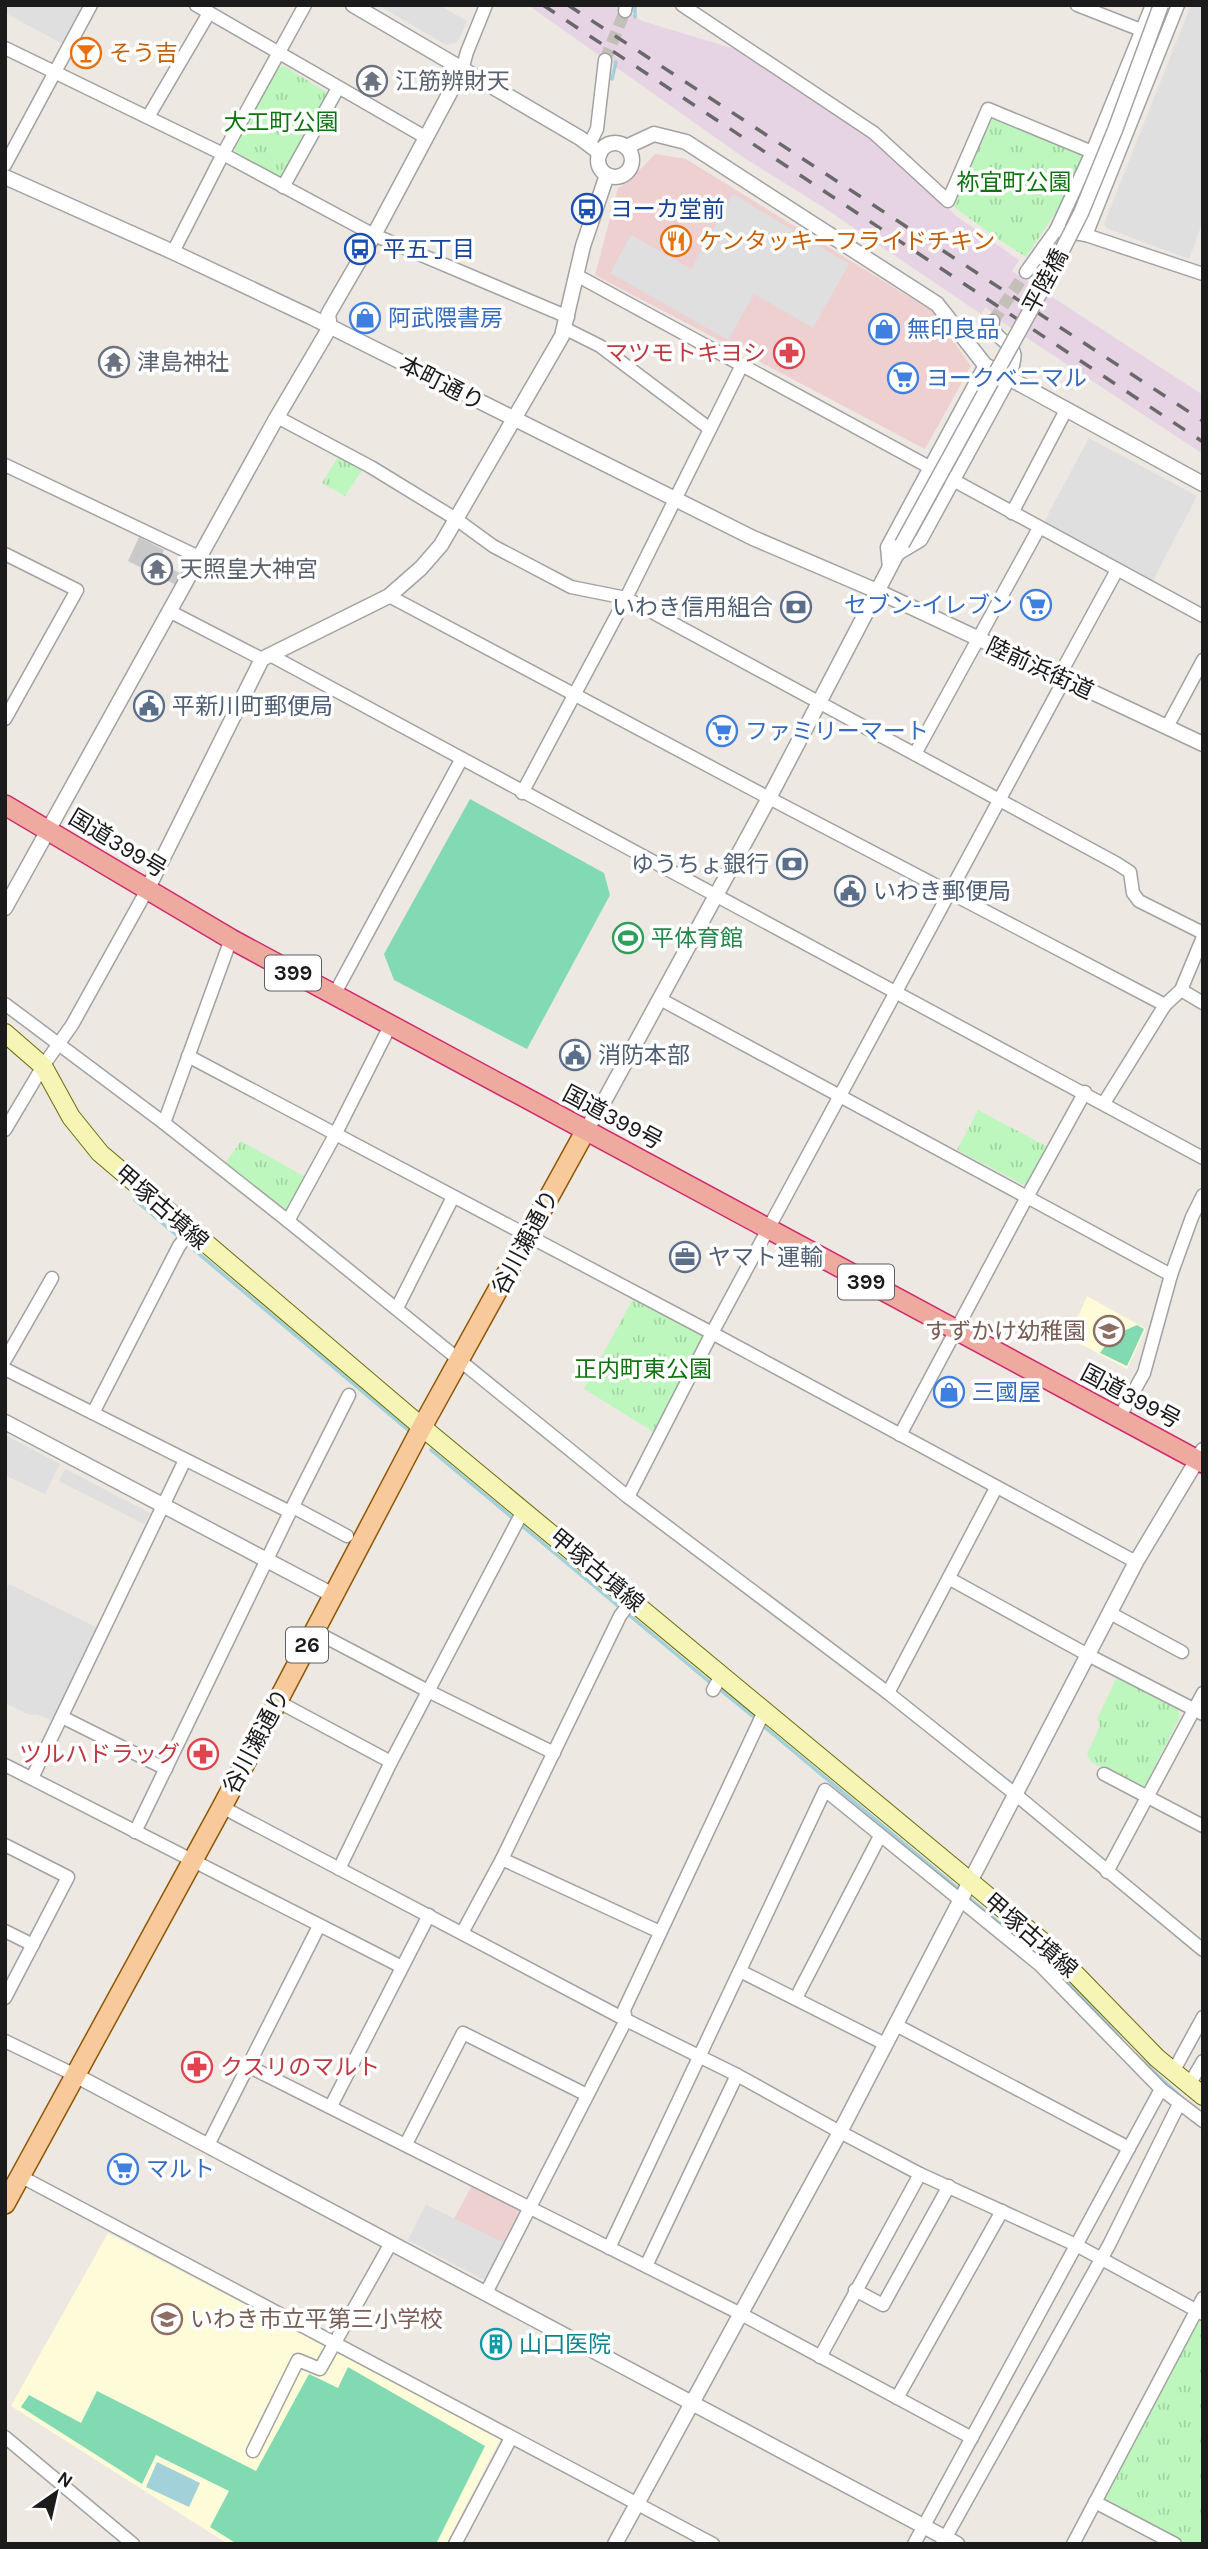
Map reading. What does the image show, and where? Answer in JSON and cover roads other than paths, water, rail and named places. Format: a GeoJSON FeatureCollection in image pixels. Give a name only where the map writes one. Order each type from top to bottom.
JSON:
{"type":"FeatureCollection","features":[{"type":"Feature","properties":{"kind":"highway","name":"国道399号"},"geometry":{"type":"LineString","coordinates":[[5,805],[231,939],[390,1026],[1119,1418],[1201,1458]]}},
{"type":"Feature","properties":{"kind":"main road","name":"甲塚古墳線"},"geometry":{"type":"LineString","coordinates":[[5,1033],[43,1066],[71,1117],[100,1153],[422,1427],[519,1518],[762,1719],[966,1893],[1038,1938],[1196,2091]]}},
{"type":"Feature","properties":{"kind":"main road","name":"谷川瀬通り"},"geometry":{"type":"LineString","coordinates":[[5,2204],[190,1861],[222,1807],[422,1427],[460,1363],[586,1130]]}},
{"type":"Feature","properties":{"kind":"street"},"geometry":{"type":"LineString","coordinates":[[5,165],[91,5]]}},
{"type":"Feature","properties":{"kind":"street"},"geometry":{"type":"LineString","coordinates":[[196,5],[425,138]]}},
{"type":"Feature","properties":{"kind":"street"},"geometry":{"type":"LineString","coordinates":[[173,252],[305,5]]}},
{"type":"Feature","properties":{"kind":"street"},"geometry":{"type":"LineString","coordinates":[[353,5],[594,149],[616,143],[626,147],[631,158],[630,168],[617,176],[607,175],[600,167],[594,149],[605,60]]}},
{"type":"Feature","properties":{"kind":"street"},"geometry":{"type":"LineString","coordinates":[[5,908],[277,417],[330,327],[328,315],[462,70],[486,5]]}},
{"type":"Feature","properties":{"kind":"street"},"geometry":{"type":"LineString","coordinates":[[682,5],[874,133],[948,201],[988,109],[1093,152]]}},
{"type":"Feature","properties":{"kind":"street"},"geometry":{"type":"LineString","coordinates":[[1077,5],[1142,30]]}},
{"type":"Feature","properties":{"kind":"street"},"geometry":{"type":"LineString","coordinates":[[1026,272],[1056,230],[1093,152],[1152,5]]}},
{"type":"Feature","properties":{"kind":"street","name":"平陸橋"},"geometry":{"type":"LineString","coordinates":[[586,1130],[769,798],[1081,213],[1161,5]]}},
{"type":"Feature","properties":{"kind":"street"},"geometry":{"type":"LineString","coordinates":[[1086,235],[1178,5]]}},
{"type":"Feature","properties":{"kind":"street"},"geometry":{"type":"LineString","coordinates":[[148,117],[209,13]]}},
{"type":"Feature","properties":{"kind":"street"},"geometry":{"type":"LineString","coordinates":[[5,48],[223,154],[374,235],[566,322],[710,429]]}},
{"type":"Feature","properties":{"kind":"street"},"geometry":{"type":"LineString","coordinates":[[283,187],[338,88]]}},
{"type":"Feature","properties":{"kind":"street"},"geometry":{"type":"LineString","coordinates":[[626,147],[654,134],[686,142],[937,304],[985,365],[1203,484]]}},
{"type":"Feature","properties":{"kind":"street"},"geometry":{"type":"LineString","coordinates":[[5,1130],[43,1066],[72,1025],[147,890],[266,657],[389,596],[431,558],[456,519],[554,353],[566,322],[583,246],[607,175]]}},
{"type":"Feature","properties":{"kind":"street","name":"本町通り"},"geometry":{"type":"LineString","coordinates":[[5,177],[173,252],[330,327],[753,538],[877,592]]}},
{"type":"Feature","properties":{"kind":"street"},"geometry":{"type":"LineString","coordinates":[[1056,230],[1086,235],[1203,274]]}},
{"type":"Feature","properties":{"kind":"street"},"geometry":{"type":"LineString","coordinates":[[578,276],[1203,617]]}},
{"type":"Feature","properties":{"kind":"street"},"geometry":{"type":"LineString","coordinates":[[985,365],[887,547],[896,556],[921,540],[1009,379],[1016,356],[1014,349],[992,329],[993,321]]}},
{"type":"Feature","properties":{"kind":"street"},"geometry":{"type":"LineString","coordinates":[[522,793],[626,598],[741,367]]}},
{"type":"Feature","properties":{"kind":"street"},"geometry":{"type":"LineString","coordinates":[[1012,513],[1066,410]]}},
{"type":"Feature","properties":{"kind":"street"},"geometry":{"type":"LineString","coordinates":[[277,417],[371,467],[456,519],[493,546],[571,587],[626,598],[1130,872],[1133,893],[1139,901],[1203,935],[1181,990],[1165,1005],[1104,1103]]}},
{"type":"Feature","properties":{"kind":"street"},"geometry":{"type":"LineString","coordinates":[[5,465],[201,558]]}},
{"type":"Feature","properties":{"kind":"street"},"geometry":{"type":"LineString","coordinates":[[915,754],[1039,528]]}},
{"type":"Feature","properties":{"kind":"street"},"geometry":{"type":"LineString","coordinates":[[5,554],[77,590],[5,719]]}},
{"type":"Feature","properties":{"kind":"street"},"geometry":{"type":"LineString","coordinates":[[628,1497],[712,1332],[950,893],[1117,570]]}},
{"type":"Feature","properties":{"kind":"street","name":"陸前浜街道"},"geometry":{"type":"LineString","coordinates":[[877,592],[1203,744]]}},
{"type":"Feature","properties":{"kind":"street"},"geometry":{"type":"LineString","coordinates":[[389,596],[1165,1005]]}},
{"type":"Feature","properties":{"kind":"street"},"geometry":{"type":"LineString","coordinates":[[171,612],[266,657],[1203,1157]]}},
{"type":"Feature","properties":{"kind":"street"},"geometry":{"type":"LineString","coordinates":[[1167,727],[1203,660]]}},
{"type":"Feature","properties":{"kind":"street"},"geometry":{"type":"LineString","coordinates":[[334,995],[461,760]]}},
{"type":"Feature","properties":{"kind":"street"},"geometry":{"type":"LineString","coordinates":[[164,1123],[231,939]]}},
{"type":"Feature","properties":{"kind":"street"},"geometry":{"type":"LineString","coordinates":[[1181,990],[1203,1003]]}},
{"type":"Feature","properties":{"kind":"street"},"geometry":{"type":"LineString","coordinates":[[660,999],[1171,1275]]}},
{"type":"Feature","properties":{"kind":"street"},"geometry":{"type":"LineString","coordinates":[[5,1004],[164,1123],[288,1221],[628,1497],[888,1693],[1203,1950]]}},
{"type":"Feature","properties":{"kind":"street"},"geometry":{"type":"LineString","coordinates":[[288,1221],[390,1026]]}},
{"type":"Feature","properties":{"kind":"street"},"geometry":{"type":"LineString","coordinates":[[188,1056],[712,1332],[1136,1562]]}},
{"type":"Feature","properties":{"kind":"street"},"geometry":{"type":"LineString","coordinates":[[900,1435],[1084,1092]]}},
{"type":"Feature","properties":{"kind":"street"},"geometry":{"type":"LineString","coordinates":[[1119,1418],[1144,1373],[1171,1275],[1203,1195]]}},
{"type":"Feature","properties":{"kind":"street"},"geometry":{"type":"LineString","coordinates":[[397,1308],[453,1196]]}},
{"type":"Feature","properties":{"kind":"street"},"geometry":{"type":"LineString","coordinates":[[93,1413],[179,1245],[190,1232]]}},
{"type":"Feature","properties":{"kind":"street"},"geometry":{"type":"LineString","coordinates":[[5,1360],[52,1278]]}},
{"type":"Feature","properties":{"kind":"street"},"geometry":{"type":"LineString","coordinates":[[5,1369],[185,1460],[347,1536]]}},
{"type":"Feature","properties":{"kind":"street"},"geometry":{"type":"LineString","coordinates":[[135,1832],[266,1558],[349,1395]]}},
{"type":"Feature","properties":{"kind":"street"},"geometry":{"type":"LineString","coordinates":[[5,1422],[333,1595]]}},
{"type":"Feature","properties":{"kind":"street"},"geometry":{"type":"LineString","coordinates":[[615,2544],[840,2132],[1136,1562],[1201,1458]]}},
{"type":"Feature","properties":{"kind":"street"},"geometry":{"type":"LineString","coordinates":[[32,1778],[185,1460]]}},
{"type":"Feature","properties":{"kind":"street"},"geometry":{"type":"LineString","coordinates":[[888,1693],[996,1488]]}},
{"type":"Feature","properties":{"kind":"street"},"geometry":{"type":"LineString","coordinates":[[339,1869],[391,1762],[519,1518]]}},
{"type":"Feature","properties":{"kind":"street"},"geometry":{"type":"LineString","coordinates":[[950,1579],[1198,1712]]}},
{"type":"Feature","properties":{"kind":"street"},"geometry":{"type":"LineString","coordinates":[[462,1933],[502,1859],[627,1607]]}},
{"type":"Feature","properties":{"kind":"street"},"geometry":{"type":"LineString","coordinates":[[1110,1613],[1182,1652]]}},
{"type":"Feature","properties":{"kind":"street"},"geometry":{"type":"LineString","coordinates":[[314,1631],[554,1753]]}},
{"type":"Feature","properties":{"kind":"street"},"geometry":{"type":"LineString","coordinates":[[1107,1871],[1146,1797],[1198,1712],[1203,1693]]}},
{"type":"Feature","properties":{"kind":"street"},"geometry":{"type":"LineString","coordinates":[[277,1701],[391,1762]]}},
{"type":"Feature","properties":{"kind":"street"},"geometry":{"type":"LineString","coordinates":[[62,1717],[166,1769]]}},
{"type":"Feature","properties":{"kind":"street"},"geometry":{"type":"LineString","coordinates":[[486,2293],[626,2020],[624,2010],[762,1719]]}},
{"type":"Feature","properties":{"kind":"street"},"geometry":{"type":"LineString","coordinates":[[5,1765],[402,1967]]}},
{"type":"Feature","properties":{"kind":"street"},"geometry":{"type":"LineString","coordinates":[[1104,1774],[1203,1826]]}},
{"type":"Feature","properties":{"kind":"street"},"geometry":{"type":"LineString","coordinates":[[609,2248],[825,1790],[877,1818],[880,1836],[796,1998]]}},
{"type":"Feature","properties":{"kind":"street"},"geometry":{"type":"LineString","coordinates":[[222,1807],[626,2020],[737,2075],[920,2174],[1076,2245],[1199,2312]]}},
{"type":"Feature","properties":{"kind":"street"},"geometry":{"type":"LineString","coordinates":[[880,1836],[966,1893],[1161,2089],[1203,2121]]}},
{"type":"Feature","properties":{"kind":"street"},"geometry":{"type":"LineString","coordinates":[[5,1845],[68,1877],[5,1998]]}},
{"type":"Feature","properties":{"kind":"street"},"geometry":{"type":"LineString","coordinates":[[502,1859],[660,1932]]}},
{"type":"Feature","properties":{"kind":"street"},"geometry":{"type":"LineString","coordinates":[[331,2106],[429,1914]]}},
{"type":"Feature","properties":{"kind":"street"},"geometry":{"type":"LineString","coordinates":[[208,2146],[319,1926]]}},
{"type":"Feature","properties":{"kind":"street"},"geometry":{"type":"LineString","coordinates":[[5,1931],[33,1945]]}},
{"type":"Feature","properties":{"kind":"street"},"geometry":{"type":"LineString","coordinates":[[1027,1954],[1038,1938]]}},
{"type":"Feature","properties":{"kind":"street"},"geometry":{"type":"LineString","coordinates":[[740,1971],[885,2044]]}},
{"type":"Feature","properties":{"kind":"street"},"geometry":{"type":"LineString","coordinates":[[1063,1989],[1075,1972]]}},
{"type":"Feature","properties":{"kind":"street"},"geometry":{"type":"LineString","coordinates":[[1173,2071],[1203,2017]]}},
{"type":"Feature","properties":{"kind":"street"},"geometry":{"type":"LineString","coordinates":[[1109,2037],[1125,2023]]}},
{"type":"Feature","properties":{"kind":"street"},"geometry":{"type":"LineString","coordinates":[[896,2025],[1129,2148]]}},
{"type":"Feature","properties":{"kind":"street"},"geometry":{"type":"LineString","coordinates":[[406,2144],[463,2033],[587,2095]]}},
{"type":"Feature","properties":{"kind":"street"},"geometry":{"type":"LineString","coordinates":[[5,2041],[75,2075],[692,2402],[924,2526],[948,2542],[1100,2260],[1179,2104]]}},
{"type":"Feature","properties":{"kind":"street"},"geometry":{"type":"LineString","coordinates":[[1196,2091],[1203,2061]]}},
{"type":"Feature","properties":{"kind":"street"},"geometry":{"type":"LineString","coordinates":[[248,2066],[741,2314],[972,2438]]}},
{"type":"Feature","properties":{"kind":"street"},"geometry":{"type":"LineString","coordinates":[[646,2266],[737,2075]]}},
{"type":"Feature","properties":{"kind":"street"},"geometry":{"type":"LineString","coordinates":[[914,2544],[1161,2089]]}},
{"type":"Feature","properties":{"kind":"street"},"geometry":{"type":"LineString","coordinates":[[820,2357],[920,2174]]}},
{"type":"Feature","properties":{"kind":"street"},"geometry":{"type":"LineString","coordinates":[[20,2176],[636,2504],[692,2539],[713,2544]]}},
{"type":"Feature","properties":{"kind":"street"},"geometry":{"type":"LineString","coordinates":[[855,2290],[883,2305],[949,2186]]}},
{"type":"Feature","properties":{"kind":"street"},"geometry":{"type":"LineString","coordinates":[[897,2398],[1002,2211]]}},
{"type":"Feature","properties":{"kind":"street"},"geometry":{"type":"LineString","coordinates":[[253,2451],[298,2360],[320,2370],[391,2243]]}},
{"type":"Feature","properties":{"kind":"street"},"geometry":{"type":"LineString","coordinates":[[1073,2544],[1199,2312],[1203,2298]]}},
{"type":"Feature","properties":{"kind":"street"},"geometry":{"type":"LineString","coordinates":[[5,2437],[133,2544]]}},
{"type":"Feature","properties":{"kind":"street"},"geometry":{"type":"LineString","coordinates":[[455,2544],[511,2438]]}},
{"type":"Feature","properties":{"kind":"street"},"geometry":{"type":"LineString","coordinates":[[1095,2502],[1175,2544]]}},
{"type":"Feature","properties":{"kind":"water"},"geometry":{"type":"Polygon","coordinates":[[[157,2462],[200,2483],[189,2507],[146,2487],[157,2462]]]}},
{"type":"Feature","properties":{"kind":"waterway"},"geometry":{"type":"LineString","coordinates":[[635,5],[635,17]]}},
{"type":"Feature","properties":{"kind":"waterway"},"geometry":{"type":"LineString","coordinates":[[612,79],[616,62]]}},
{"type":"Feature","properties":{"kind":"waterway"},"geometry":{"type":"LineString","coordinates":[[135,1200],[408,1430]]}},
{"type":"Feature","properties":{"kind":"waterway"},"geometry":{"type":"LineString","coordinates":[[431,1450],[712,1684]]}},
{"type":"Feature","properties":{"kind":"waterway"},"geometry":{"type":"LineString","coordinates":[[718,1688],[756,1719]]}},
{"type":"Feature","properties":{"kind":"waterway"},"geometry":{"type":"LineString","coordinates":[[761,1724],[962,1892]]}},
{"type":"Feature","properties":{"kind":"waterway"},"geometry":{"type":"LineString","coordinates":[[968,1897],[1029,1948]]}},
{"type":"Feature","properties":{"kind":"waterway"},"geometry":{"type":"LineString","coordinates":[[1048,1965],[1070,1984],[1121,2039]]}},
{"type":"Feature","properties":{"kind":"waterway"},"geometry":{"type":"LineString","coordinates":[[1136,2055],[1181,2097]]}},
{"type":"Feature","properties":{"kind":"tunnel"},"geometry":{"type":"LineString","coordinates":[[605,60],[625,11]]}},
{"type":"Feature","properties":{"kind":"tunnel"},"geometry":{"type":"LineString","coordinates":[[993,321],[1026,272]]}},
{"type":"Feature","properties":{"kind":"railway"},"geometry":{"type":"LineString","coordinates":[[543,5],[1203,442]]}},
{"type":"Feature","properties":{"kind":"railway"},"geometry":{"type":"LineString","coordinates":[[568,5],[1203,421]]}},
{"type":"Feature","properties":{"kind":"place","name":"そう吉"},"geometry":{"type":"Point","coordinates":[86,53]}},
{"type":"Feature","properties":{"kind":"place","name":"江筋辨財天"},"geometry":{"type":"Point","coordinates":[372,81]}},
{"type":"Feature","properties":{"kind":"place","name":"ヨーカ堂前"},"geometry":{"type":"Point","coordinates":[587,209]}},
{"type":"Feature","properties":{"kind":"place","name":"ケンタッキーフライドチキン"},"geometry":{"type":"Point","coordinates":[676,241]}},
{"type":"Feature","properties":{"kind":"place","name":"平五丁目"},"geometry":{"type":"Point","coordinates":[360,249]}},
{"type":"Feature","properties":{"kind":"place","name":"阿武隈書房"},"geometry":{"type":"Point","coordinates":[365,318]}},
{"type":"Feature","properties":{"kind":"place","name":"無印良品"},"geometry":{"type":"Point","coordinates":[884,329]}},
{"type":"Feature","properties":{"kind":"place","name":"マツモトキヨシ"},"geometry":{"type":"Point","coordinates":[789,353]}},
{"type":"Feature","properties":{"kind":"place","name":"津島神社"},"geometry":{"type":"Point","coordinates":[114,362]}},
{"type":"Feature","properties":{"kind":"place","name":"ヨークベニマル"},"geometry":{"type":"Point","coordinates":[903,378]}},
{"type":"Feature","properties":{"kind":"place","name":"天照皇大神宮"},"geometry":{"type":"Point","coordinates":[157,569]}},
{"type":"Feature","properties":{"kind":"place","name":"セブン-イレブン"},"geometry":{"type":"Point","coordinates":[1036,605]}},
{"type":"Feature","properties":{"kind":"place","name":"いわき信用組合"},"geometry":{"type":"Point","coordinates":[796,607]}},
{"type":"Feature","properties":{"kind":"place","name":"平新川町郵便局"},"geometry":{"type":"Point","coordinates":[149,706]}},
{"type":"Feature","properties":{"kind":"place","name":"ファミリーマート"},"geometry":{"type":"Point","coordinates":[722,731]}},
{"type":"Feature","properties":{"kind":"place","name":"ゆうちょ銀行"},"geometry":{"type":"Point","coordinates":[792,864]}},
{"type":"Feature","properties":{"kind":"place","name":"いわき郵便局"},"geometry":{"type":"Point","coordinates":[850,891]}},
{"type":"Feature","properties":{"kind":"place","name":"平体育館"},"geometry":{"type":"Point","coordinates":[628,938]}},
{"type":"Feature","properties":{"kind":"place","name":"消防本部"},"geometry":{"type":"Point","coordinates":[575,1055]}},
{"type":"Feature","properties":{"kind":"place","name":"ヤマト運輸"},"geometry":{"type":"Point","coordinates":[685,1257]}},
{"type":"Feature","properties":{"kind":"place","name":"すずかけ幼稚園"},"geometry":{"type":"Point","coordinates":[1109,1331]}},
{"type":"Feature","properties":{"kind":"place","name":"三國屋"},"geometry":{"type":"Point","coordinates":[949,1392]}},
{"type":"Feature","properties":{"kind":"place","name":"ツルハドラッグ"},"geometry":{"type":"Point","coordinates":[203,1754]}},
{"type":"Feature","properties":{"kind":"place","name":"クスリのマルト"},"geometry":{"type":"Point","coordinates":[197,2067]}},
{"type":"Feature","properties":{"kind":"place","name":"マルト"},"geometry":{"type":"Point","coordinates":[123,2169]}},
{"type":"Feature","properties":{"kind":"place","name":"いわき市立平第三小学校"},"geometry":{"type":"Point","coordinates":[167,2319]}},
{"type":"Feature","properties":{"kind":"place","name":"山口医院"},"geometry":{"type":"Point","coordinates":[496,2344]}},
{"type":"Feature","properties":{"kind":"park label","name":"大工町公園"},"geometry":{"type":"Point","coordinates":[281,122]}},
{"type":"Feature","properties":{"kind":"park label","name":"祢宜町公園"},"geometry":{"type":"Point","coordinates":[1014,182]}},
{"type":"Feature","properties":{"kind":"park label","name":"正内町東公園"},"geometry":{"type":"Point","coordinates":[643,1369]}}]}
